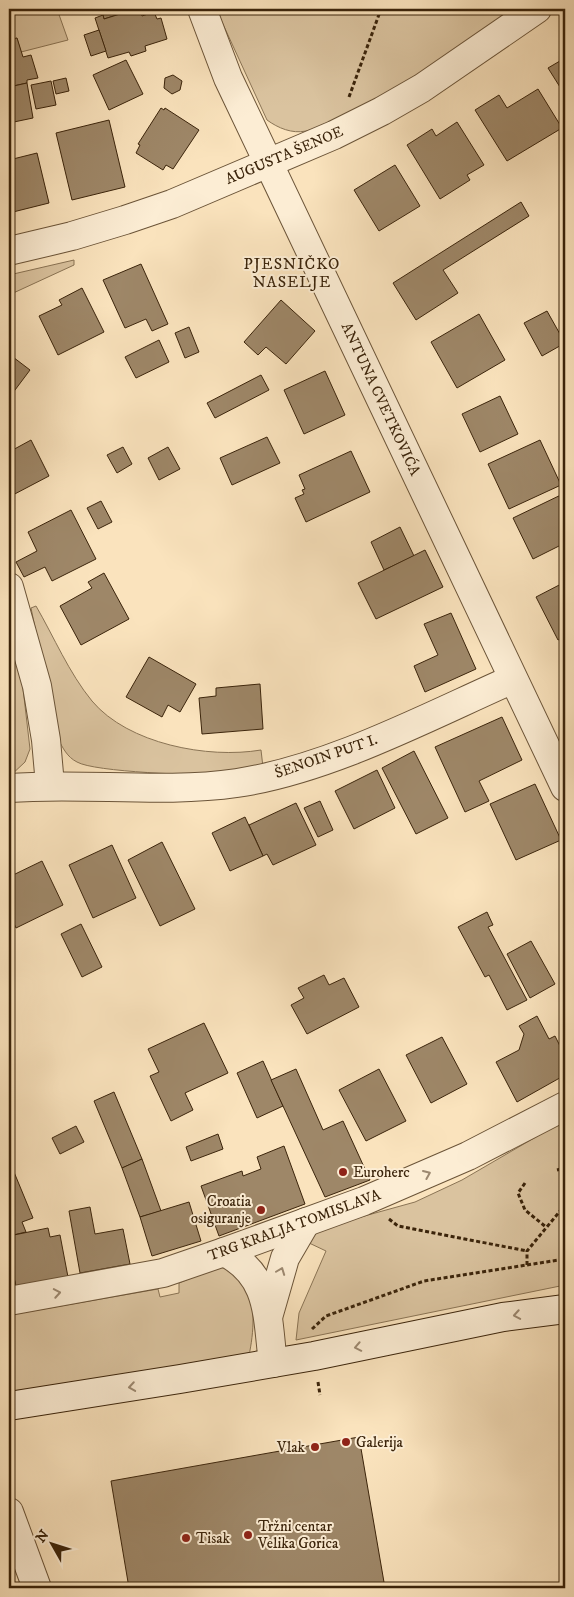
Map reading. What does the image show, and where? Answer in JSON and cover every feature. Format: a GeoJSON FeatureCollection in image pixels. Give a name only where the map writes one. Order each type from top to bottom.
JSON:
{"type":"FeatureCollection","features":[{"type":"Feature","properties":{"kind":"street","name":"ANTUNA CVETKOVIĆA"},"geometry":{"type":"LineString","coordinates":[[202,9],[228,78],[565,787]]}},
{"type":"Feature","properties":{"kind":"street","name":"AUGUSTA ŠENOE"},"geometry":{"type":"LineString","coordinates":[[9,251],[72,236],[172,204],[334,135],[422,88],[537,9]]}},
{"type":"Feature","properties":{"kind":"street"},"geometry":{"type":"LineString","coordinates":[[9,587],[37,686],[46,740],[50,785]]}},
{"type":"Feature","properties":{"kind":"street","name":"ŠENOIN PUT I."},"geometry":{"type":"LineString","coordinates":[[9,788],[50,785],[199,786],[237,783],[276,775],[351,751],[513,679]]}},
{"type":"Feature","properties":{"kind":"street","name":"TRG KRALJA TOMISLAVA"},"geometry":{"type":"LineString","coordinates":[[9,1301],[163,1273],[224,1252],[364,1201],[468,1156],[565,1106]]}},
{"type":"Feature","properties":{"kind":"street"},"geometry":{"type":"LineString","coordinates":[[268,1318],[282,1267],[295,1239],[306,1222]]}},
{"type":"Feature","properties":{"kind":"street"},"geometry":{"type":"LineString","coordinates":[[224,1252],[239,1260],[260,1284],[268,1318],[273,1363]]}},
{"type":"Feature","properties":{"kind":"street"},"geometry":{"type":"LineString","coordinates":[[9,1406],[314,1356],[503,1317],[565,1310]]}},
{"type":"Feature","properties":{"kind":"street"},"geometry":{"type":"LineString","coordinates":[[9,1512],[37,1588]]}},
{"type":"Feature","properties":{"kind":"path"},"geometry":{"type":"LineString","coordinates":[[334,135],[381,9]]}},
{"type":"Feature","properties":{"kind":"path"},"geometry":{"type":"LineString","coordinates":[[556,1170],[565,1168]]}},
{"type":"Feature","properties":{"kind":"path"},"geometry":{"type":"LineString","coordinates":[[525,1183],[518,1193],[525,1210],[546,1227]]}},
{"type":"Feature","properties":{"kind":"path"},"geometry":{"type":"LineString","coordinates":[[364,1201],[398,1226],[527,1250]]}},
{"type":"Feature","properties":{"kind":"path"},"geometry":{"type":"LineString","coordinates":[[527,1265],[527,1250],[565,1205]]}},
{"type":"Feature","properties":{"kind":"path"},"geometry":{"type":"LineString","coordinates":[[320,1395],[312,1328],[326,1316],[424,1281],[565,1259]]}},
{"type":"Feature","properties":{"kind":"shaded area"},"geometry":{"type":"Polygon","coordinates":[[[9,9],[10,11],[57,9],[68,40],[21,52],[17,38],[9,40],[9,9]]]}},
{"type":"Feature","properties":{"kind":"shaded area"},"geometry":{"type":"Polygon","coordinates":[[[216,9],[516,9],[391,92],[332,123],[315,129],[296,132],[285,130],[267,120],[216,9]]]}},
{"type":"Feature","properties":{"kind":"shaded area"},"geometry":{"type":"Polygon","coordinates":[[[74,260],[74,265],[9,295],[9,275],[74,260]]]}},
{"type":"Feature","properties":{"kind":"shaded area"},"geometry":{"type":"Polygon","coordinates":[[[36,606],[76,679],[92,701],[107,716],[147,738],[170,745],[217,752],[261,750],[263,767],[222,774],[170,774],[104,768],[77,762],[71,758],[58,739],[31,608],[36,606]]]}},
{"type":"Feature","properties":{"kind":"shaded area"},"geometry":{"type":"Polygon","coordinates":[[[18,645],[30,749],[25,762],[9,777],[9,675],[13,646],[18,645]]]}},
{"type":"Feature","properties":{"kind":"shaded area"},"geometry":{"type":"Polygon","coordinates":[[[565,1120],[565,1285],[296,1340],[299,1313],[326,1251],[307,1242],[321,1228],[415,1202],[462,1180],[565,1120]]]}},
{"type":"Feature","properties":{"kind":"shaded area"},"geometry":{"type":"Polygon","coordinates":[[[218,1267],[232,1267],[244,1283],[252,1304],[253,1323],[248,1360],[9,1400],[9,1315],[158,1289],[160,1297],[179,1293],[179,1283],[218,1267]]]}},
{"type":"Feature","properties":{"kind":"building"},"geometry":{"type":"Polygon","coordinates":[[[101,9],[136,9],[104,19],[101,9]]]}},
{"type":"Feature","properties":{"kind":"building"},"geometry":{"type":"Polygon","coordinates":[[[140,9],[142,16],[154,12],[157,19],[161,18],[167,39],[145,46],[146,51],[131,56],[129,52],[108,58],[95,18],[103,15],[104,19],[140,9]]]}},
{"type":"Feature","properties":{"kind":"building"},"geometry":{"type":"Polygon","coordinates":[[[99,30],[106,51],[91,56],[84,35],[99,30]]]}},
{"type":"Feature","properties":{"kind":"building"},"geometry":{"type":"Polygon","coordinates":[[[17,38],[23,57],[31,55],[38,78],[27,80],[27,83],[9,87],[9,40],[17,38]]]}},
{"type":"Feature","properties":{"kind":"building"},"geometry":{"type":"Polygon","coordinates":[[[565,58],[565,95],[548,68],[565,58]]]}},
{"type":"Feature","properties":{"kind":"building"},"geometry":{"type":"Polygon","coordinates":[[[126,60],[143,94],[109,110],[93,75],[126,60]]]}},
{"type":"Feature","properties":{"kind":"building"},"geometry":{"type":"Polygon","coordinates":[[[173,75],[182,81],[180,90],[172,94],[164,88],[165,78],[173,75]]]}},
{"type":"Feature","properties":{"kind":"building"},"geometry":{"type":"Polygon","coordinates":[[[66,78],[69,91],[56,94],[53,81],[66,78]]]}},
{"type":"Feature","properties":{"kind":"building"},"geometry":{"type":"Polygon","coordinates":[[[51,81],[56,105],[36,109],[31,85],[51,81]]]}},
{"type":"Feature","properties":{"kind":"building"},"geometry":{"type":"Polygon","coordinates":[[[27,83],[33,118],[9,123],[9,87],[27,83]]]}},
{"type":"Feature","properties":{"kind":"building"},"geometry":{"type":"Polygon","coordinates":[[[538,89],[562,128],[507,161],[475,110],[499,95],[507,108],[538,89]]]}},
{"type":"Feature","properties":{"kind":"building"},"geometry":{"type":"Polygon","coordinates":[[[161,108],[164,110],[165,108],[199,130],[173,169],[166,165],[163,170],[136,153],[140,145],[138,144],[161,108]]]}},
{"type":"Feature","properties":{"kind":"building"},"geometry":{"type":"Polygon","coordinates":[[[109,120],[125,187],[72,200],[56,133],[109,120]]]}},
{"type":"Feature","properties":{"kind":"building"},"geometry":{"type":"Polygon","coordinates":[[[457,122],[484,165],[467,175],[470,180],[440,199],[407,145],[432,129],[436,136],[457,122]]]}},
{"type":"Feature","properties":{"kind":"building"},"geometry":{"type":"Polygon","coordinates":[[[37,153],[49,203],[9,213],[9,160],[37,153]]]}},
{"type":"Feature","properties":{"kind":"building"},"geometry":{"type":"Polygon","coordinates":[[[395,165],[420,206],[379,231],[354,190],[395,165]]]}},
{"type":"Feature","properties":{"kind":"building"},"geometry":{"type":"Polygon","coordinates":[[[521,202],[529,216],[443,270],[458,293],[416,320],[393,283],[521,202]]]}},
{"type":"Feature","properties":{"kind":"building"},"geometry":{"type":"Polygon","coordinates":[[[141,264],[168,324],[152,331],[146,319],[125,328],[103,280],[141,264]]]}},
{"type":"Feature","properties":{"kind":"building"},"geometry":{"type":"Polygon","coordinates":[[[82,288],[104,332],[58,355],[39,316],[62,305],[59,300],[82,288]]]}},
{"type":"Feature","properties":{"kind":"building"},"geometry":{"type":"Polygon","coordinates":[[[281,300],[315,331],[286,364],[266,347],[258,355],[244,342],[281,300]]]}},
{"type":"Feature","properties":{"kind":"building"},"geometry":{"type":"Polygon","coordinates":[[[547,311],[565,343],[542,356],[524,323],[547,311]]]}},
{"type":"Feature","properties":{"kind":"building"},"geometry":{"type":"Polygon","coordinates":[[[479,314],[505,360],[457,388],[431,342],[479,314]]]}},
{"type":"Feature","properties":{"kind":"building"},"geometry":{"type":"Polygon","coordinates":[[[189,327],[199,352],[185,358],[175,333],[189,327]]]}},
{"type":"Feature","properties":{"kind":"building"},"geometry":{"type":"Polygon","coordinates":[[[159,340],[169,362],[136,378],[125,357],[159,340]]]}},
{"type":"Feature","properties":{"kind":"building"},"geometry":{"type":"Polygon","coordinates":[[[9,354],[30,370],[9,398],[9,354]]]}},
{"type":"Feature","properties":{"kind":"building"},"geometry":{"type":"Polygon","coordinates":[[[325,371],[345,415],[304,434],[284,390],[325,371]]]}},
{"type":"Feature","properties":{"kind":"building"},"geometry":{"type":"Polygon","coordinates":[[[261,375],[269,390],[215,418],[207,403],[261,375]]]}},
{"type":"Feature","properties":{"kind":"building"},"geometry":{"type":"Polygon","coordinates":[[[500,396],[518,434],[480,452],[462,414],[500,396]]]}},
{"type":"Feature","properties":{"kind":"building"},"geometry":{"type":"Polygon","coordinates":[[[267,437],[280,463],[232,485],[220,458],[267,437]]]}},
{"type":"Feature","properties":{"kind":"building"},"geometry":{"type":"Polygon","coordinates":[[[31,440],[49,476],[9,497],[9,452],[31,440]]]}},
{"type":"Feature","properties":{"kind":"building"},"geometry":{"type":"Polygon","coordinates":[[[540,440],[561,485],[509,509],[488,464],[540,440]]]}},
{"type":"Feature","properties":{"kind":"building"},"geometry":{"type":"Polygon","coordinates":[[[123,447],[132,464],[117,473],[107,455],[123,447]]]}},
{"type":"Feature","properties":{"kind":"building"},"geometry":{"type":"Polygon","coordinates":[[[168,447],[180,469],[159,480],[148,458],[168,447]]]}},
{"type":"Feature","properties":{"kind":"building"},"geometry":{"type":"Polygon","coordinates":[[[351,451],[370,492],[306,522],[295,498],[304,494],[302,490],[305,489],[299,475],[351,451]]]}},
{"type":"Feature","properties":{"kind":"building"},"geometry":{"type":"Polygon","coordinates":[[[565,493],[565,543],[533,559],[513,518],[565,493]]]}},
{"type":"Feature","properties":{"kind":"building"},"geometry":{"type":"Polygon","coordinates":[[[101,501],[112,522],[98,529],[87,508],[101,501]]]}},
{"type":"Feature","properties":{"kind":"building"},"geometry":{"type":"Polygon","coordinates":[[[71,510],[96,559],[52,581],[45,567],[24,577],[16,562],[37,551],[28,532],[71,510]]]}},
{"type":"Feature","properties":{"kind":"building"},"geometry":{"type":"Polygon","coordinates":[[[400,527],[414,556],[384,570],[371,542],[400,527]]]}},
{"type":"Feature","properties":{"kind":"building"},"geometry":{"type":"Polygon","coordinates":[[[425,550],[443,587],[376,619],[358,583],[425,550]]]}},
{"type":"Feature","properties":{"kind":"building"},"geometry":{"type":"Polygon","coordinates":[[[104,573],[129,619],[81,645],[60,606],[92,588],[88,582],[104,573]]]}},
{"type":"Feature","properties":{"kind":"building"},"geometry":{"type":"Polygon","coordinates":[[[565,582],[565,637],[558,640],[536,597],[565,582]]]}},
{"type":"Feature","properties":{"kind":"building"},"geometry":{"type":"Polygon","coordinates":[[[451,613],[476,669],[425,692],[414,666],[438,655],[424,624],[451,613]]]}},
{"type":"Feature","properties":{"kind":"building"},"geometry":{"type":"Polygon","coordinates":[[[149,657],[196,684],[180,712],[168,705],[162,717],[126,697],[149,657]]]}},
{"type":"Feature","properties":{"kind":"building"},"geometry":{"type":"Polygon","coordinates":[[[260,684],[263,729],[202,734],[199,698],[216,696],[216,688],[260,684]]]}},
{"type":"Feature","properties":{"kind":"building"},"geometry":{"type":"Polygon","coordinates":[[[502,717],[522,760],[479,781],[489,801],[465,812],[435,747],[502,717]]]}},
{"type":"Feature","properties":{"kind":"building"},"geometry":{"type":"Polygon","coordinates":[[[414,751],[448,818],[416,834],[382,768],[414,751]]]}},
{"type":"Feature","properties":{"kind":"building"},"geometry":{"type":"Polygon","coordinates":[[[377,770],[395,808],[354,829],[335,791],[377,770]]]}},
{"type":"Feature","properties":{"kind":"building"},"geometry":{"type":"Polygon","coordinates":[[[535,784],[561,840],[516,860],[490,804],[535,784]]]}},
{"type":"Feature","properties":{"kind":"building"},"geometry":{"type":"Polygon","coordinates":[[[320,801],[333,830],[318,837],[304,808],[320,801]]]}},
{"type":"Feature","properties":{"kind":"building"},"geometry":{"type":"Polygon","coordinates":[[[296,803],[316,845],[273,865],[267,854],[263,856],[249,825],[296,803]]]}},
{"type":"Feature","properties":{"kind":"building"},"geometry":{"type":"Polygon","coordinates":[[[245,817],[263,856],[230,871],[212,833],[245,817]]]}},
{"type":"Feature","properties":{"kind":"building"},"geometry":{"type":"Polygon","coordinates":[[[162,842],[195,909],[160,926],[128,860],[162,842]]]}},
{"type":"Feature","properties":{"kind":"building"},"geometry":{"type":"Polygon","coordinates":[[[112,845],[136,898],[93,918],[69,865],[112,845]]]}},
{"type":"Feature","properties":{"kind":"building"},"geometry":{"type":"Polygon","coordinates":[[[42,861],[63,905],[16,928],[9,912],[9,877],[42,861]]]}},
{"type":"Feature","properties":{"kind":"building"},"geometry":{"type":"Polygon","coordinates":[[[487,912],[493,925],[488,927],[527,1000],[507,1010],[489,975],[485,977],[458,927],[487,912]]]}},
{"type":"Feature","properties":{"kind":"building"},"geometry":{"type":"Polygon","coordinates":[[[81,924],[102,967],[82,977],[61,934],[81,924]]]}},
{"type":"Feature","properties":{"kind":"building"},"geometry":{"type":"Polygon","coordinates":[[[531,941],[555,984],[530,998],[507,954],[531,941]]]}},
{"type":"Feature","properties":{"kind":"building"},"geometry":{"type":"Polygon","coordinates":[[[324,975],[329,985],[344,978],[359,1007],[307,1034],[291,1005],[304,998],[298,988],[324,975]]]}},
{"type":"Feature","properties":{"kind":"building"},"geometry":{"type":"Polygon","coordinates":[[[537,1016],[549,1039],[555,1036],[565,1056],[565,1075],[517,1102],[496,1062],[519,1050],[524,1034],[519,1026],[537,1016]]]}},
{"type":"Feature","properties":{"kind":"building"},"geometry":{"type":"Polygon","coordinates":[[[204,1023],[228,1073],[185,1093],[193,1110],[171,1121],[150,1076],[159,1072],[148,1049],[204,1023]]]}},
{"type":"Feature","properties":{"kind":"building"},"geometry":{"type":"Polygon","coordinates":[[[442,1037],[467,1084],[431,1103],[406,1055],[442,1037]]]}},
{"type":"Feature","properties":{"kind":"building"},"geometry":{"type":"Polygon","coordinates":[[[263,1061],[283,1106],[257,1118],[237,1073],[263,1061]]]}},
{"type":"Feature","properties":{"kind":"building"},"geometry":{"type":"Polygon","coordinates":[[[296,1069],[323,1130],[343,1121],[370,1180],[325,1197],[271,1080],[296,1069]]]}},
{"type":"Feature","properties":{"kind":"building"},"geometry":{"type":"Polygon","coordinates":[[[379,1069],[406,1121],[366,1141],[339,1090],[379,1069]]]}},
{"type":"Feature","properties":{"kind":"building"},"geometry":{"type":"Polygon","coordinates":[[[114,1092],[142,1159],[122,1168],[94,1101],[114,1092]]]}},
{"type":"Feature","properties":{"kind":"building"},"geometry":{"type":"Polygon","coordinates":[[[76,1126],[84,1142],[60,1154],[52,1138],[76,1126]]]}},
{"type":"Feature","properties":{"kind":"building"},"geometry":{"type":"Polygon","coordinates":[[[218,1134],[223,1149],[191,1161],[186,1147],[218,1134]]]}},
{"type":"Feature","properties":{"kind":"building"},"geometry":{"type":"Polygon","coordinates":[[[284,1146],[305,1204],[219,1236],[201,1186],[242,1171],[243,1176],[261,1169],[257,1157],[284,1146]]]}},
{"type":"Feature","properties":{"kind":"building"},"geometry":{"type":"Polygon","coordinates":[[[142,1159],[161,1211],[140,1217],[122,1168],[142,1159]]]}},
{"type":"Feature","properties":{"kind":"building"},"geometry":{"type":"Polygon","coordinates":[[[9,1160],[33,1218],[22,1222],[26,1232],[9,1236],[9,1160]]]}},
{"type":"Feature","properties":{"kind":"building"},"geometry":{"type":"Polygon","coordinates":[[[189,1202],[201,1241],[152,1256],[140,1217],[189,1202]]]}},
{"type":"Feature","properties":{"kind":"building"},"geometry":{"type":"Polygon","coordinates":[[[90,1207],[95,1234],[123,1229],[130,1264],[80,1273],[69,1211],[90,1207]]]}},
{"type":"Feature","properties":{"kind":"building"},"geometry":{"type":"Polygon","coordinates":[[[48,1228],[50,1237],[60,1235],[68,1277],[16,1287],[9,1253],[9,1236],[48,1228]]]}},
{"type":"Feature","properties":{"kind":"building"},"geometry":{"type":"Polygon","coordinates":[[[9,1253],[16,1287],[9,1288],[9,1253]]]}},
{"type":"Feature","properties":{"kind":"building","name":"Tržni centar Velika Gorica"},"geometry":{"type":"Polygon","coordinates":[[[359,1437],[385,1588],[129,1588],[111,1481],[359,1437]]]}},
{"type":"Feature","properties":{"kind":"place","name":"Euroherc"},"geometry":{"type":"Point","coordinates":[343,1172]}},
{"type":"Feature","properties":{"kind":"place","name":"Croatia osiguranje"},"geometry":{"type":"Point","coordinates":[261,1210]}},
{"type":"Feature","properties":{"kind":"place","name":"Galerija"},"geometry":{"type":"Point","coordinates":[346,1442]}},
{"type":"Feature","properties":{"kind":"place","name":"Vlak"},"geometry":{"type":"Point","coordinates":[315,1447]}},
{"type":"Feature","properties":{"kind":"place","name":"Tržni centar Velika Gorica"},"geometry":{"type":"Point","coordinates":[248,1535]}},
{"type":"Feature","properties":{"kind":"place","name":"Tisak"},"geometry":{"type":"Point","coordinates":[186,1538]}},
{"type":"Feature","properties":{"kind":"district","name":"PJESNIČKO NASELJE"},"geometry":{"type":"Point","coordinates":[292,272]}}]}
